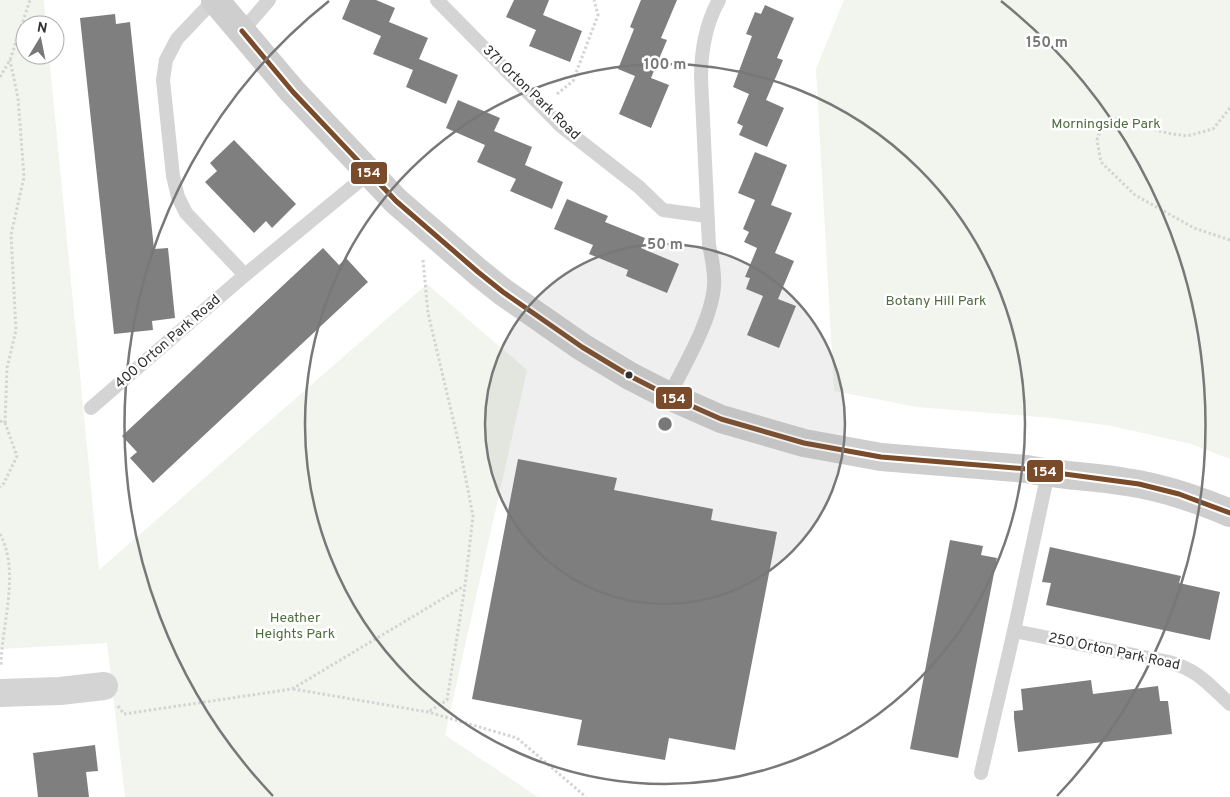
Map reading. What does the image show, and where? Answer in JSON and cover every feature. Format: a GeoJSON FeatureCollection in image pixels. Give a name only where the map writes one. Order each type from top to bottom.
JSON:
{"type":"FeatureCollection","features":[{"type":"Feature","properties":{"kind":"street"},"geometry":{"type":"LineString","coordinates":[[215,0],[293,92],[396,201],[510,297],[582,347],[630,376],[669,396],[720,420],[804,444],[881,457],[1027,469],[1048,474],[1109,479],[1155,488],[1230,513]]}},
{"type":"Feature","properties":{"kind":"street"},"geometry":{"type":"LineString","coordinates":[[1,693],[60,691],[104,686]]}},
{"type":"Feature","properties":{"kind":"lane"},"geometry":{"type":"LineString","coordinates":[[215,0],[177,40],[166,60],[163,80],[173,176],[178,197],[186,213],[245,275]]}},
{"type":"Feature","properties":{"kind":"lane"},"geometry":{"type":"LineString","coordinates":[[242,31],[269,0]]}},
{"type":"Feature","properties":{"kind":"lane","name":"371 Orton Park Road"},"geometry":{"type":"LineString","coordinates":[[437,0],[561,126],[639,187],[663,210],[707,216]]}},
{"type":"Feature","properties":{"kind":"lane"},"geometry":{"type":"LineString","coordinates":[[669,396],[712,304],[714,274],[707,216],[701,59],[712,11],[718,0]]}},
{"type":"Feature","properties":{"kind":"lane","name":"400 Orton Park Road"},"geometry":{"type":"LineString","coordinates":[[91,408],[245,275],[369,173]]}},
{"type":"Feature","properties":{"kind":"lane"},"geometry":{"type":"LineString","coordinates":[[981,773],[1048,474]]}},
{"type":"Feature","properties":{"kind":"lane","name":"250 Orton Park Road"},"geometry":{"type":"LineString","coordinates":[[1014,631],[1185,666],[1196,672],[1230,704]]}},
{"type":"Feature","properties":{"kind":"path"},"geometry":{"type":"LineString","coordinates":[[0,77],[10,60],[30,0]]}},
{"type":"Feature","properties":{"kind":"path"},"geometry":{"type":"LineString","coordinates":[[543,107],[572,81],[598,15],[594,0]]}},
{"type":"Feature","properties":{"kind":"path"},"geometry":{"type":"LineString","coordinates":[[0,487],[4,483],[17,456],[5,422],[7,368],[16,330],[11,235],[24,177],[18,98],[10,60]]}},
{"type":"Feature","properties":{"kind":"path"},"geometry":{"type":"LineString","coordinates":[[1230,108],[1213,129],[1187,136],[1167,133],[1116,119],[1106,123],[1100,131],[1097,140],[1101,162],[1135,195],[1194,228],[1230,240]]}},
{"type":"Feature","properties":{"kind":"path"},"geometry":{"type":"LineString","coordinates":[[420,221],[428,313],[459,444],[473,516],[465,586],[447,700],[428,712]]}},
{"type":"Feature","properties":{"kind":"path"},"geometry":{"type":"LineString","coordinates":[[0,420],[5,422]]}},
{"type":"Feature","properties":{"kind":"path"},"geometry":{"type":"LineString","coordinates":[[0,534],[9,559],[7,611],[1,662],[1,693]]}},
{"type":"Feature","properties":{"kind":"path"},"geometry":{"type":"LineString","coordinates":[[292,689],[465,586]]}},
{"type":"Feature","properties":{"kind":"path"},"geometry":{"type":"LineString","coordinates":[[104,686],[124,714],[292,689],[428,712],[517,738],[586,797]]}},
{"type":"Feature","properties":{"kind":"green space","name":"Heather Heights Park"},"geometry":{"type":"Polygon","coordinates":[[[0,0],[44,0],[45,15],[15,15],[15,65],[50,65],[99,570],[427,284],[527,370],[445,735],[538,797],[125,797],[107,643],[0,649],[0,0]]]}},
{"type":"Feature","properties":{"kind":"green space"},"geometry":{"type":"Polygon","coordinates":[[[844,0],[1230,0],[1230,459],[1191,444],[1112,426],[1052,418],[917,407],[834,391],[816,69],[844,0]]]}},
{"type":"Feature","properties":{"kind":"building"},"geometry":{"type":"Polygon","coordinates":[[[350,0],[376,0],[395,8],[389,22],[428,38],[419,59],[458,75],[446,104],[406,87],[413,70],[373,54],[381,36],[342,19],[350,0]]]}},
{"type":"Feature","properties":{"kind":"building"},"geometry":{"type":"Polygon","coordinates":[[[514,0],[549,0],[543,15],[582,31],[570,62],[529,46],[536,30],[506,17],[514,0]]]}},
{"type":"Feature","properties":{"kind":"building"},"geometry":{"type":"Polygon","coordinates":[[[641,0],[677,0],[661,38],[667,40],[651,78],[669,85],[651,128],[619,114],[635,76],[618,69],[634,29],[630,27],[641,0]]]}},
{"type":"Feature","properties":{"kind":"building"},"geometry":{"type":"Polygon","coordinates":[[[765,5],[794,18],[777,58],[783,60],[766,100],[784,108],[767,147],[739,135],[743,126],[737,123],[749,94],[733,87],[752,36],[746,34],[755,12],[761,14],[765,5]]]}},
{"type":"Feature","properties":{"kind":"building"},"geometry":{"type":"Polygon","coordinates":[[[115,14],[116,24],[130,22],[154,249],[168,248],[175,318],[152,321],[153,330],[114,334],[80,18],[115,14]]]}},
{"type":"Feature","properties":{"kind":"building"},"geometry":{"type":"Polygon","coordinates":[[[458,100],[500,118],[494,131],[532,147],[525,165],[563,182],[552,209],[510,191],[516,179],[477,162],[485,145],[446,128],[458,100]]]}},
{"type":"Feature","properties":{"kind":"building"},"geometry":{"type":"Polygon","coordinates":[[[234,140],[296,204],[272,228],[266,221],[254,233],[205,182],[217,171],[210,163],[234,140]]]}},
{"type":"Feature","properties":{"kind":"building"},"geometry":{"type":"Polygon","coordinates":[[[755,152],[787,165],[771,205],[792,213],[775,253],[794,261],[778,299],[796,306],[779,348],[747,335],[763,296],[746,289],[750,278],[745,277],[757,248],[744,242],[749,232],[743,229],[755,200],[738,193],[755,152]]]}},
{"type":"Feature","properties":{"kind":"building"},"geometry":{"type":"Polygon","coordinates":[[[567,199],[608,216],[605,222],[645,238],[641,248],[679,264],[667,293],[626,276],[628,270],[589,254],[593,245],[554,229],[567,199]]]}},
{"type":"Feature","properties":{"kind":"building"},"geometry":{"type":"Polygon","coordinates":[[[323,248],[339,265],[346,258],[368,282],[153,483],[130,458],[137,452],[122,436],[323,248]]]}},
{"type":"Feature","properties":{"kind":"building"},"geometry":{"type":"Polygon","coordinates":[[[518,459],[617,478],[614,490],[713,509],[711,520],[777,532],[735,750],[669,738],[665,760],[577,745],[582,720],[472,699],[518,459]]]}},
{"type":"Feature","properties":{"kind":"building"},"geometry":{"type":"Polygon","coordinates":[[[950,540],[983,546],[981,555],[997,558],[958,758],[910,749],[950,540]]]}},
{"type":"Feature","properties":{"kind":"building"},"geometry":{"type":"Polygon","coordinates":[[[1050,547],[1181,576],[1179,583],[1220,592],[1210,640],[1046,605],[1051,583],[1042,582],[1050,547]]]}},
{"type":"Feature","properties":{"kind":"building"},"geometry":{"type":"Polygon","coordinates":[[[1091,680],[1093,694],[1158,686],[1160,701],[1168,701],[1172,734],[1018,752],[1014,711],[1023,710],[1021,689],[1091,680]]]}},
{"type":"Feature","properties":{"kind":"building"},"geometry":{"type":"Polygon","coordinates":[[[95,745],[98,771],[86,772],[89,797],[38,797],[33,753],[95,745]]]}},
{"type":"Feature","properties":{"kind":"transit line","name":"154"},"geometry":{"type":"LineString","coordinates":[[242,31],[293,92],[396,201],[478,272],[503,292],[582,347],[630,376],[669,396],[721,419],[804,443],[881,457],[1027,469],[1139,484],[1179,494],[1230,513]]}},
{"type":"Feature","properties":{"kind":"park label","name":"Morningside Park"},"geometry":{"type":"Point","coordinates":[1106,124]}},
{"type":"Feature","properties":{"kind":"park label","name":"Botany Hill Park"},"geometry":{"type":"Point","coordinates":[936,301]}}]}
